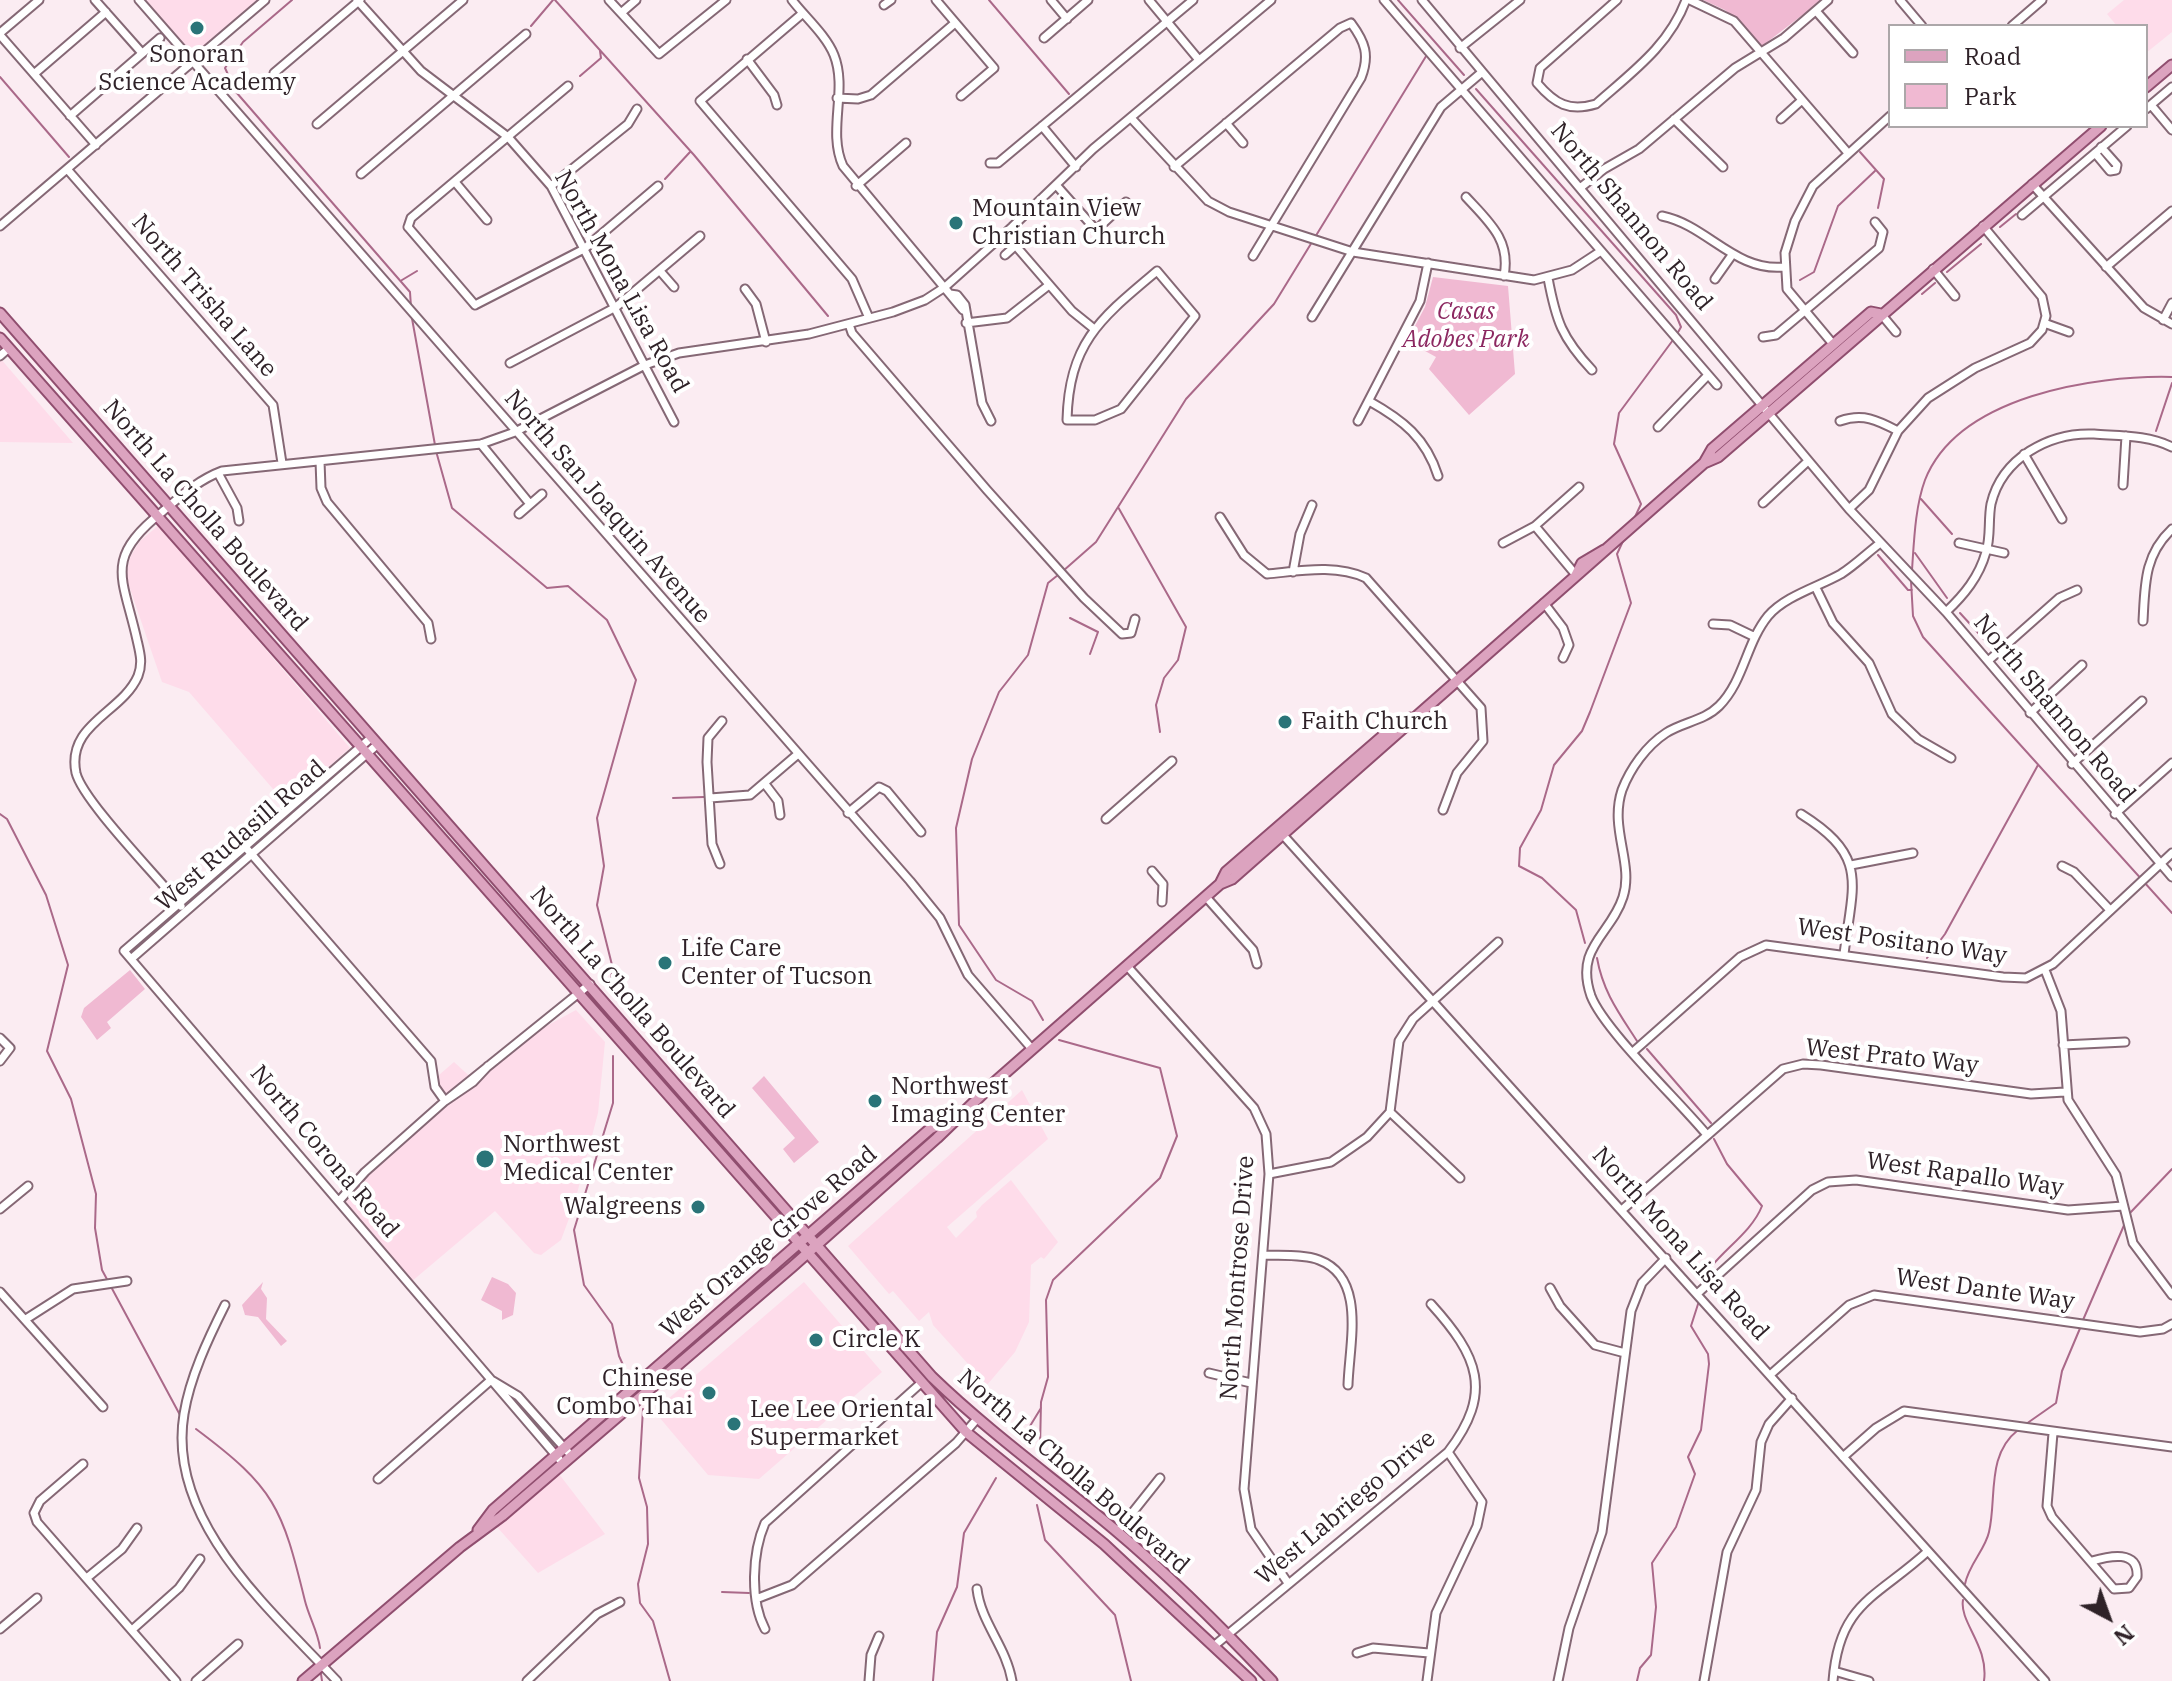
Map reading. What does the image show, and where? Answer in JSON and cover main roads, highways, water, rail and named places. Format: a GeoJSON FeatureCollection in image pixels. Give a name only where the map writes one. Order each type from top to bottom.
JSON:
{"type":"FeatureCollection","features":[{"type":"Feature","properties":{"kind":"main road"},"geometry":{"type":"LineString","coordinates":[[2148,85],[2172,65]]}},
{"type":"Feature","properties":{"kind":"main road","name":"West Orange Grove Road"},"geometry":{"type":"LineString","coordinates":[[303,1681],[473,1536],[568,1460],[806,1254],[1032,1049],[1220,884],[1232,879],[1283,835],[1576,575],[1582,563],[1604,550],[1704,463],[1712,449],[1877,320],[2099,128]]}},
{"type":"Feature","properties":{"kind":"main road","name":"West Orange Grove Road"},"geometry":{"type":"LineString","coordinates":[[1765,409],[1871,312],[1881,314]]}},
{"type":"Feature","properties":{"kind":"main road","name":"North La Cholla Boulevard"},"geometry":{"type":"LineString","coordinates":[[0,313],[932,1377],[976,1420],[1117,1532],[1228,1634],[1272,1681]]}},
{"type":"Feature","properties":{"kind":"main road","name":"North La Cholla Boulevard"},"geometry":{"type":"LineString","coordinates":[[0,338],[966,1432],[1036,1486],[1215,1645],[1251,1681]]}},
{"type":"Feature","properties":{"kind":"main road","name":"West Orange Grove Road"},"geometry":{"type":"LineString","coordinates":[[1220,884],[1226,872],[1353,761],[1399,722],[1414,717]]}},
{"type":"Feature","properties":{"kind":"main road","name":"West Orange Grove Road"},"geometry":{"type":"LineString","coordinates":[[473,1536],[493,1510],[808,1234],[930,1129],[957,1116]]}},
{"type":"Feature","properties":{"kind":"main road"},"geometry":{"type":"LineString","coordinates":[[633,1404],[648,1383],[678,1357],[677,1349]]}},
{"type":"Feature","properties":{"kind":"waterway"},"geometry":{"type":"LineString","coordinates":[[292,0],[243,42],[225,68],[236,92],[410,292],[411,307]]}},
{"type":"Feature","properties":{"kind":"waterway"},"geometry":{"type":"LineString","coordinates":[[531,26],[553,0]]}},
{"type":"Feature","properties":{"kind":"waterway"},"geometry":{"type":"LineString","coordinates":[[555,0],[694,155],[828,316]]}},
{"type":"Feature","properties":{"kind":"waterway"},"geometry":{"type":"LineString","coordinates":[[989,0],[1069,94]]}},
{"type":"Feature","properties":{"kind":"waterway"},"geometry":{"type":"LineString","coordinates":[[1398,0],[1464,75]]}},
{"type":"Feature","properties":{"kind":"waterway"},"geometry":{"type":"LineString","coordinates":[[580,76],[601,58],[600,51]]}},
{"type":"Feature","properties":{"kind":"waterway"},"geometry":{"type":"LineString","coordinates":[[1063,571],[1096,542],[1186,399],[1274,304],[1428,53]]}},
{"type":"Feature","properties":{"kind":"waterway"},"geometry":{"type":"LineString","coordinates":[[0,77],[69,157]]}},
{"type":"Feature","properties":{"kind":"waterway"},"geometry":{"type":"LineString","coordinates":[[1476,89],[1676,315],[1681,327],[1677,334]]}},
{"type":"Feature","properties":{"kind":"waterway"},"geometry":{"type":"LineString","coordinates":[[665,179],[690,152]]}},
{"type":"Feature","properties":{"kind":"waterway"},"geometry":{"type":"LineString","coordinates":[[1860,152],[1884,179],[1878,208]]}},
{"type":"Feature","properties":{"kind":"waterway"},"geometry":{"type":"LineString","coordinates":[[1800,280],[1814,272],[1838,206],[1876,170]]}},
{"type":"Feature","properties":{"kind":"waterway"},"geometry":{"type":"LineString","coordinates":[[2000,227],[2016,214]]}},
{"type":"Feature","properties":{"kind":"waterway"},"geometry":{"type":"LineString","coordinates":[[1947,272],[1981,244]]}},
{"type":"Feature","properties":{"kind":"waterway"},"geometry":{"type":"LineString","coordinates":[[402,280],[417,271]]}},
{"type":"Feature","properties":{"kind":"waterway"},"geometry":{"type":"LineString","coordinates":[[1922,294],[1935,283]]}},
{"type":"Feature","properties":{"kind":"waterway"},"geometry":{"type":"LineString","coordinates":[[411,313],[435,445]]}},
{"type":"Feature","properties":{"kind":"waterway"},"geometry":{"type":"LineString","coordinates":[[1634,519],[1641,504],[1614,444],[1619,413],[1673,340]]}},
{"type":"Feature","properties":{"kind":"waterway"},"geometry":{"type":"LineString","coordinates":[[1912,570],[1917,513],[1925,480],[1942,451],[1967,428],[1997,410],[2032,396],[2068,387],[2105,380],[2172,377]]}},
{"type":"Feature","properties":{"kind":"waterway"},"geometry":{"type":"LineString","coordinates":[[2156,431],[2172,383]]}},
{"type":"Feature","properties":{"kind":"waterway"},"geometry":{"type":"LineString","coordinates":[[436,451],[452,508],[547,588],[568,586],[607,620],[636,680],[597,818],[604,866],[597,905],[612,965],[611,987]]}},
{"type":"Feature","properties":{"kind":"waterway"},"geometry":{"type":"LineString","coordinates":[[1921,499],[1952,534]]}},
{"type":"Feature","properties":{"kind":"waterway"},"geometry":{"type":"LineString","coordinates":[[1118,507],[1186,627],[1178,660],[1164,678],[1156,705],[1160,732]]}},
{"type":"Feature","properties":{"kind":"waterway"},"geometry":{"type":"LineString","coordinates":[[1585,943],[1576,910],[1542,878],[1519,866],[1520,848],[1541,810],[1554,765],[1582,731],[1631,603],[1617,554],[1624,539]]}},
{"type":"Feature","properties":{"kind":"waterway"},"geometry":{"type":"LineString","coordinates":[[1915,553],[1947,598]]}},
{"type":"Feature","properties":{"kind":"waterway"},"geometry":{"type":"LineString","coordinates":[[1878,555],[1908,590],[1912,590]]}},
{"type":"Feature","properties":{"kind":"waterway"},"geometry":{"type":"LineString","coordinates":[[1043,1020],[1032,1001],[996,980],[959,925],[956,828],[972,759],[999,692],[1028,655],[1048,583],[1058,575]]}},
{"type":"Feature","properties":{"kind":"waterway"},"geometry":{"type":"LineString","coordinates":[[1911,581],[1913,616],[1923,637],[2172,913]]}},
{"type":"Feature","properties":{"kind":"waterway"},"geometry":{"type":"LineString","coordinates":[[1960,613],[1992,648]]}},
{"type":"Feature","properties":{"kind":"waterway"},"geometry":{"type":"LineString","coordinates":[[1070,618],[1098,632],[1090,654]]}},
{"type":"Feature","properties":{"kind":"waterway"},"geometry":{"type":"LineString","coordinates":[[2003,659],[2037,700]]}},
{"type":"Feature","properties":{"kind":"waterway"},"geometry":{"type":"LineString","coordinates":[[2043,707],[2050,716]]}},
{"type":"Feature","properties":{"kind":"waterway"},"geometry":{"type":"LineString","coordinates":[[1927,958],[1945,934],[2038,765]]}},
{"type":"Feature","properties":{"kind":"waterway"},"geometry":{"type":"LineString","coordinates":[[673,798],[704,797]]}},
{"type":"Feature","properties":{"kind":"waterway"},"geometry":{"type":"LineString","coordinates":[[0,814],[7,819],[46,895],[68,965],[47,1051],[71,1099],[96,1194],[95,1228],[102,1270],[180,1415]]}},
{"type":"Feature","properties":{"kind":"waterway"},"geometry":{"type":"LineString","coordinates":[[1597,958],[1608,992],[1637,1041]]}},
{"type":"Feature","properties":{"kind":"waterway"},"geometry":{"type":"LineString","coordinates":[[1040,1449],[1041,1402],[1048,1377],[1046,1300],[1053,1280],[1160,1178],[1177,1136],[1160,1068],[1059,1040]]}},
{"type":"Feature","properties":{"kind":"waterway"},"geometry":{"type":"LineString","coordinates":[[1647,1049],[1711,1123]]}},
{"type":"Feature","properties":{"kind":"waterway"},"geometry":{"type":"LineString","coordinates":[[613,1056],[613,1103],[574,1230],[584,1285],[612,1324],[619,1356],[628,1376]]}},
{"type":"Feature","properties":{"kind":"waterway"},"geometry":{"type":"LineString","coordinates":[[1701,1287],[1711,1267],[1748,1228],[1762,1206],[1727,1164],[1714,1139]]}},
{"type":"Feature","properties":{"kind":"waterway"},"geometry":{"type":"LineString","coordinates":[[2129,1214],[2172,1169]]}},
{"type":"Feature","properties":{"kind":"waterway"},"geometry":{"type":"LineString","coordinates":[[2083,1320],[2125,1223]]}},
{"type":"Feature","properties":{"kind":"waterway"},"geometry":{"type":"LineString","coordinates":[[1637,1681],[1640,1668],[1651,1655],[1656,1607],[1652,1563],[1676,1527],[1695,1474],[1688,1457],[1701,1430],[1709,1364],[1708,1354],[1691,1326],[1699,1301]]}},
{"type":"Feature","properties":{"kind":"waterway"},"geometry":{"type":"LineString","coordinates":[[2026,1424],[2056,1403],[2062,1371],[2081,1326]]}},
{"type":"Feature","properties":{"kind":"waterway"},"geometry":{"type":"LineString","coordinates":[[1027,1431],[1041,1408]]}},
{"type":"Feature","properties":{"kind":"waterway"},"geometry":{"type":"LineString","coordinates":[[643,1409],[639,1478],[647,1507],[648,1544],[638,1584],[640,1603],[653,1621],[670,1681]]}},
{"type":"Feature","properties":{"kind":"waterway"},"geometry":{"type":"LineString","coordinates":[[196,1429],[243,1468],[272,1502],[289,1543],[320,1648]]}},
{"type":"Feature","properties":{"kind":"waterway"},"geometry":{"type":"LineString","coordinates":[[1965,1584],[1989,1532],[1994,1478],[2001,1452],[2018,1430]]}},
{"type":"Feature","properties":{"kind":"waterway"},"geometry":{"type":"LineString","coordinates":[[933,1681],[937,1632],[957,1587],[964,1533],[996,1478]]}},
{"type":"Feature","properties":{"kind":"waterway"},"geometry":{"type":"LineString","coordinates":[[1037,1505],[1045,1540],[1115,1615],[1131,1681]]}},
{"type":"Feature","properties":{"kind":"waterway"},"geometry":{"type":"LineString","coordinates":[[722,1592],[749,1593]]}},
{"type":"Feature","properties":{"kind":"waterway"},"geometry":{"type":"LineString","coordinates":[[1963,1600],[1965,1617],[1982,1657],[1984,1681]]}},
{"type":"Feature","properties":{"kind":"waterway"},"geometry":{"type":"LineString","coordinates":[[321,1674],[322,1681]]}},
{"type":"Feature","properties":{"kind":"place","name":"Sonoran Science Academy"},"geometry":{"type":"Point","coordinates":[197,28]}},
{"type":"Feature","properties":{"kind":"place","name":"Mountain View Christian Church"},"geometry":{"type":"Point","coordinates":[956,223]}},
{"type":"Feature","properties":{"kind":"place","name":"Faith Church"},"geometry":{"type":"Point","coordinates":[1285,722]}},
{"type":"Feature","properties":{"kind":"place","name":"Life Care Center of Tucson"},"geometry":{"type":"Point","coordinates":[665,963]}},
{"type":"Feature","properties":{"kind":"place","name":"Northwest Imaging Center"},"geometry":{"type":"Point","coordinates":[875,1101]}},
{"type":"Feature","properties":{"kind":"place","name":"Northwest Medical Center"},"geometry":{"type":"Point","coordinates":[485,1159]}},
{"type":"Feature","properties":{"kind":"place","name":"Walgreens"},"geometry":{"type":"Point","coordinates":[698,1207]}},
{"type":"Feature","properties":{"kind":"place","name":"Circle K"},"geometry":{"type":"Point","coordinates":[816,1340]}},
{"type":"Feature","properties":{"kind":"place","name":"Chinese Combo Thai"},"geometry":{"type":"Point","coordinates":[709,1393]}},
{"type":"Feature","properties":{"kind":"place","name":"Lee Lee Oriental Supermarket"},"geometry":{"type":"Point","coordinates":[734,1424]}},
{"type":"Feature","properties":{"kind":"park label","name":"Casas Adobes Park"},"geometry":{"type":"Point","coordinates":[1466,326]}}]}
